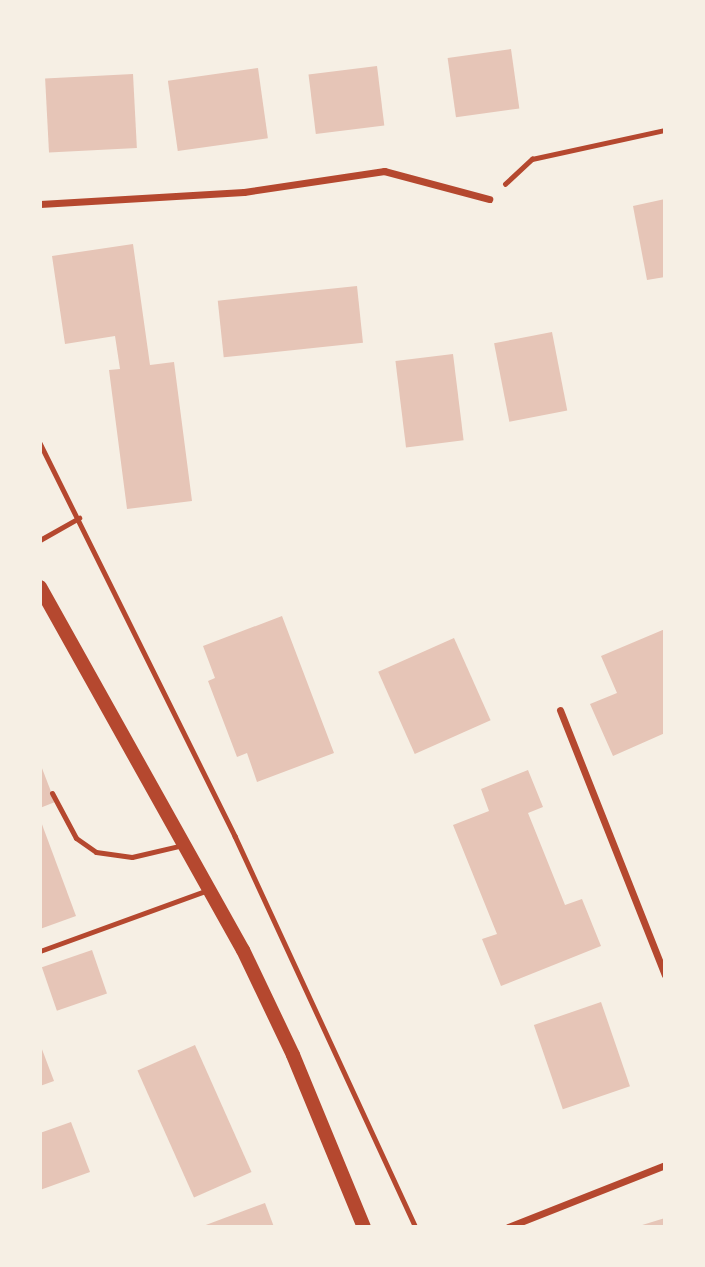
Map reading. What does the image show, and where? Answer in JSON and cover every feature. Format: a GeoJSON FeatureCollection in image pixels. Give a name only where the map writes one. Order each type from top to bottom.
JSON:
{"type":"FeatureCollection","features":[{"type":"Feature","properties":{"kind":"main road"},"geometry":{"type":"LineString","coordinates":[[40,587],[46,612],[211,889],[293,1055],[364,1227]]}},
{"type":"Feature","properties":{"kind":"street"},"geometry":{"type":"LineString","coordinates":[[40,204],[244,192],[384,171],[489,199]]}},
{"type":"Feature","properties":{"kind":"street"},"geometry":{"type":"LineString","coordinates":[[560,710],[665,975]]}},
{"type":"Feature","properties":{"kind":"street"},"geometry":{"type":"LineString","coordinates":[[508,1227],[665,1165]]}},
{"type":"Feature","properties":{"kind":"lane"},"geometry":{"type":"LineString","coordinates":[[52,793],[76,838],[96,852],[132,857],[186,845]]}},
{"type":"Feature","properties":{"kind":"lane"},"geometry":{"type":"LineString","coordinates":[[40,951],[211,889]]}},
{"type":"Feature","properties":{"kind":"path"},"geometry":{"type":"LineString","coordinates":[[489,199],[532,159],[665,130]]}},
{"type":"Feature","properties":{"kind":"path"},"geometry":{"type":"LineString","coordinates":[[40,443],[235,836],[416,1227]]}},
{"type":"Feature","properties":{"kind":"path"},"geometry":{"type":"LineString","coordinates":[[40,540],[79,518]]}},
{"type":"Feature","properties":{"kind":"building"},"geometry":{"type":"Polygon","coordinates":[[[511,49],[519,108],[456,117],[448,58],[511,49]]]}},
{"type":"Feature","properties":{"kind":"building"},"geometry":{"type":"Polygon","coordinates":[[[377,66],[384,126],[316,134],[309,74],[377,66]]]}},
{"type":"Feature","properties":{"kind":"building"},"geometry":{"type":"Polygon","coordinates":[[[258,68],[268,138],[178,151],[168,81],[258,68]]]}},
{"type":"Feature","properties":{"kind":"building"},"geometry":{"type":"Polygon","coordinates":[[[133,74],[137,148],[49,153],[45,79],[133,74]]]}},
{"type":"Feature","properties":{"kind":"building"},"geometry":{"type":"Polygon","coordinates":[[[665,199],[665,277],[647,280],[633,206],[665,199]]]}},
{"type":"Feature","properties":{"kind":"building"},"geometry":{"type":"Polygon","coordinates":[[[133,244],[150,365],[174,362],[192,501],[127,509],[109,370],[120,369],[115,336],[65,344],[52,256],[133,244]]]}},
{"type":"Feature","properties":{"kind":"building"},"geometry":{"type":"Polygon","coordinates":[[[357,286],[363,343],[224,357],[218,301],[357,286]]]}},
{"type":"Feature","properties":{"kind":"building"},"geometry":{"type":"Polygon","coordinates":[[[552,332],[567,411],[509,422],[494,343],[552,332]]]}},
{"type":"Feature","properties":{"kind":"building"},"geometry":{"type":"Polygon","coordinates":[[[453,354],[464,440],[406,447],[395,361],[453,354]]]}},
{"type":"Feature","properties":{"kind":"building"},"geometry":{"type":"Polygon","coordinates":[[[282,616],[334,753],[257,782],[247,753],[237,757],[208,681],[215,678],[203,646],[282,616]]]}},
{"type":"Feature","properties":{"kind":"building"},"geometry":{"type":"Polygon","coordinates":[[[665,629],[665,733],[613,756],[590,704],[617,693],[601,656],[665,629]]]}},
{"type":"Feature","properties":{"kind":"building"},"geometry":{"type":"Polygon","coordinates":[[[454,638],[491,720],[415,754],[378,672],[454,638]]]}},
{"type":"Feature","properties":{"kind":"building"},"geometry":{"type":"Polygon","coordinates":[[[40,763],[55,802],[40,808],[40,763]]]}},
{"type":"Feature","properties":{"kind":"building"},"geometry":{"type":"Polygon","coordinates":[[[528,770],[543,807],[528,813],[565,905],[582,899],[601,946],[501,986],[482,939],[497,934],[453,825],[489,811],[481,789],[528,770]]]}},
{"type":"Feature","properties":{"kind":"building"},"geometry":{"type":"Polygon","coordinates":[[[40,819],[76,916],[40,929],[40,819]]]}},
{"type":"Feature","properties":{"kind":"building"},"geometry":{"type":"Polygon","coordinates":[[[92,950],[107,993],[57,1011],[42,967],[92,950]]]}},
{"type":"Feature","properties":{"kind":"building"},"geometry":{"type":"Polygon","coordinates":[[[601,1002],[630,1086],[563,1109],[534,1025],[601,1002]]]}},
{"type":"Feature","properties":{"kind":"building"},"geometry":{"type":"Polygon","coordinates":[[[40,1044],[54,1081],[40,1086],[40,1044]]]}},
{"type":"Feature","properties":{"kind":"building"},"geometry":{"type":"Polygon","coordinates":[[[195,1045],[252,1172],[194,1198],[137,1071],[195,1045]]]}},
{"type":"Feature","properties":{"kind":"building"},"geometry":{"type":"Polygon","coordinates":[[[71,1122],[90,1172],[40,1190],[40,1133],[71,1122]]]}},
{"type":"Feature","properties":{"kind":"building"},"geometry":{"type":"Polygon","coordinates":[[[265,1203],[274,1227],[203,1227],[203,1226],[265,1203]]]}},
{"type":"Feature","properties":{"kind":"building"},"geometry":{"type":"Polygon","coordinates":[[[665,1218],[665,1227],[639,1227],[639,1226],[665,1218]]]}}]}
